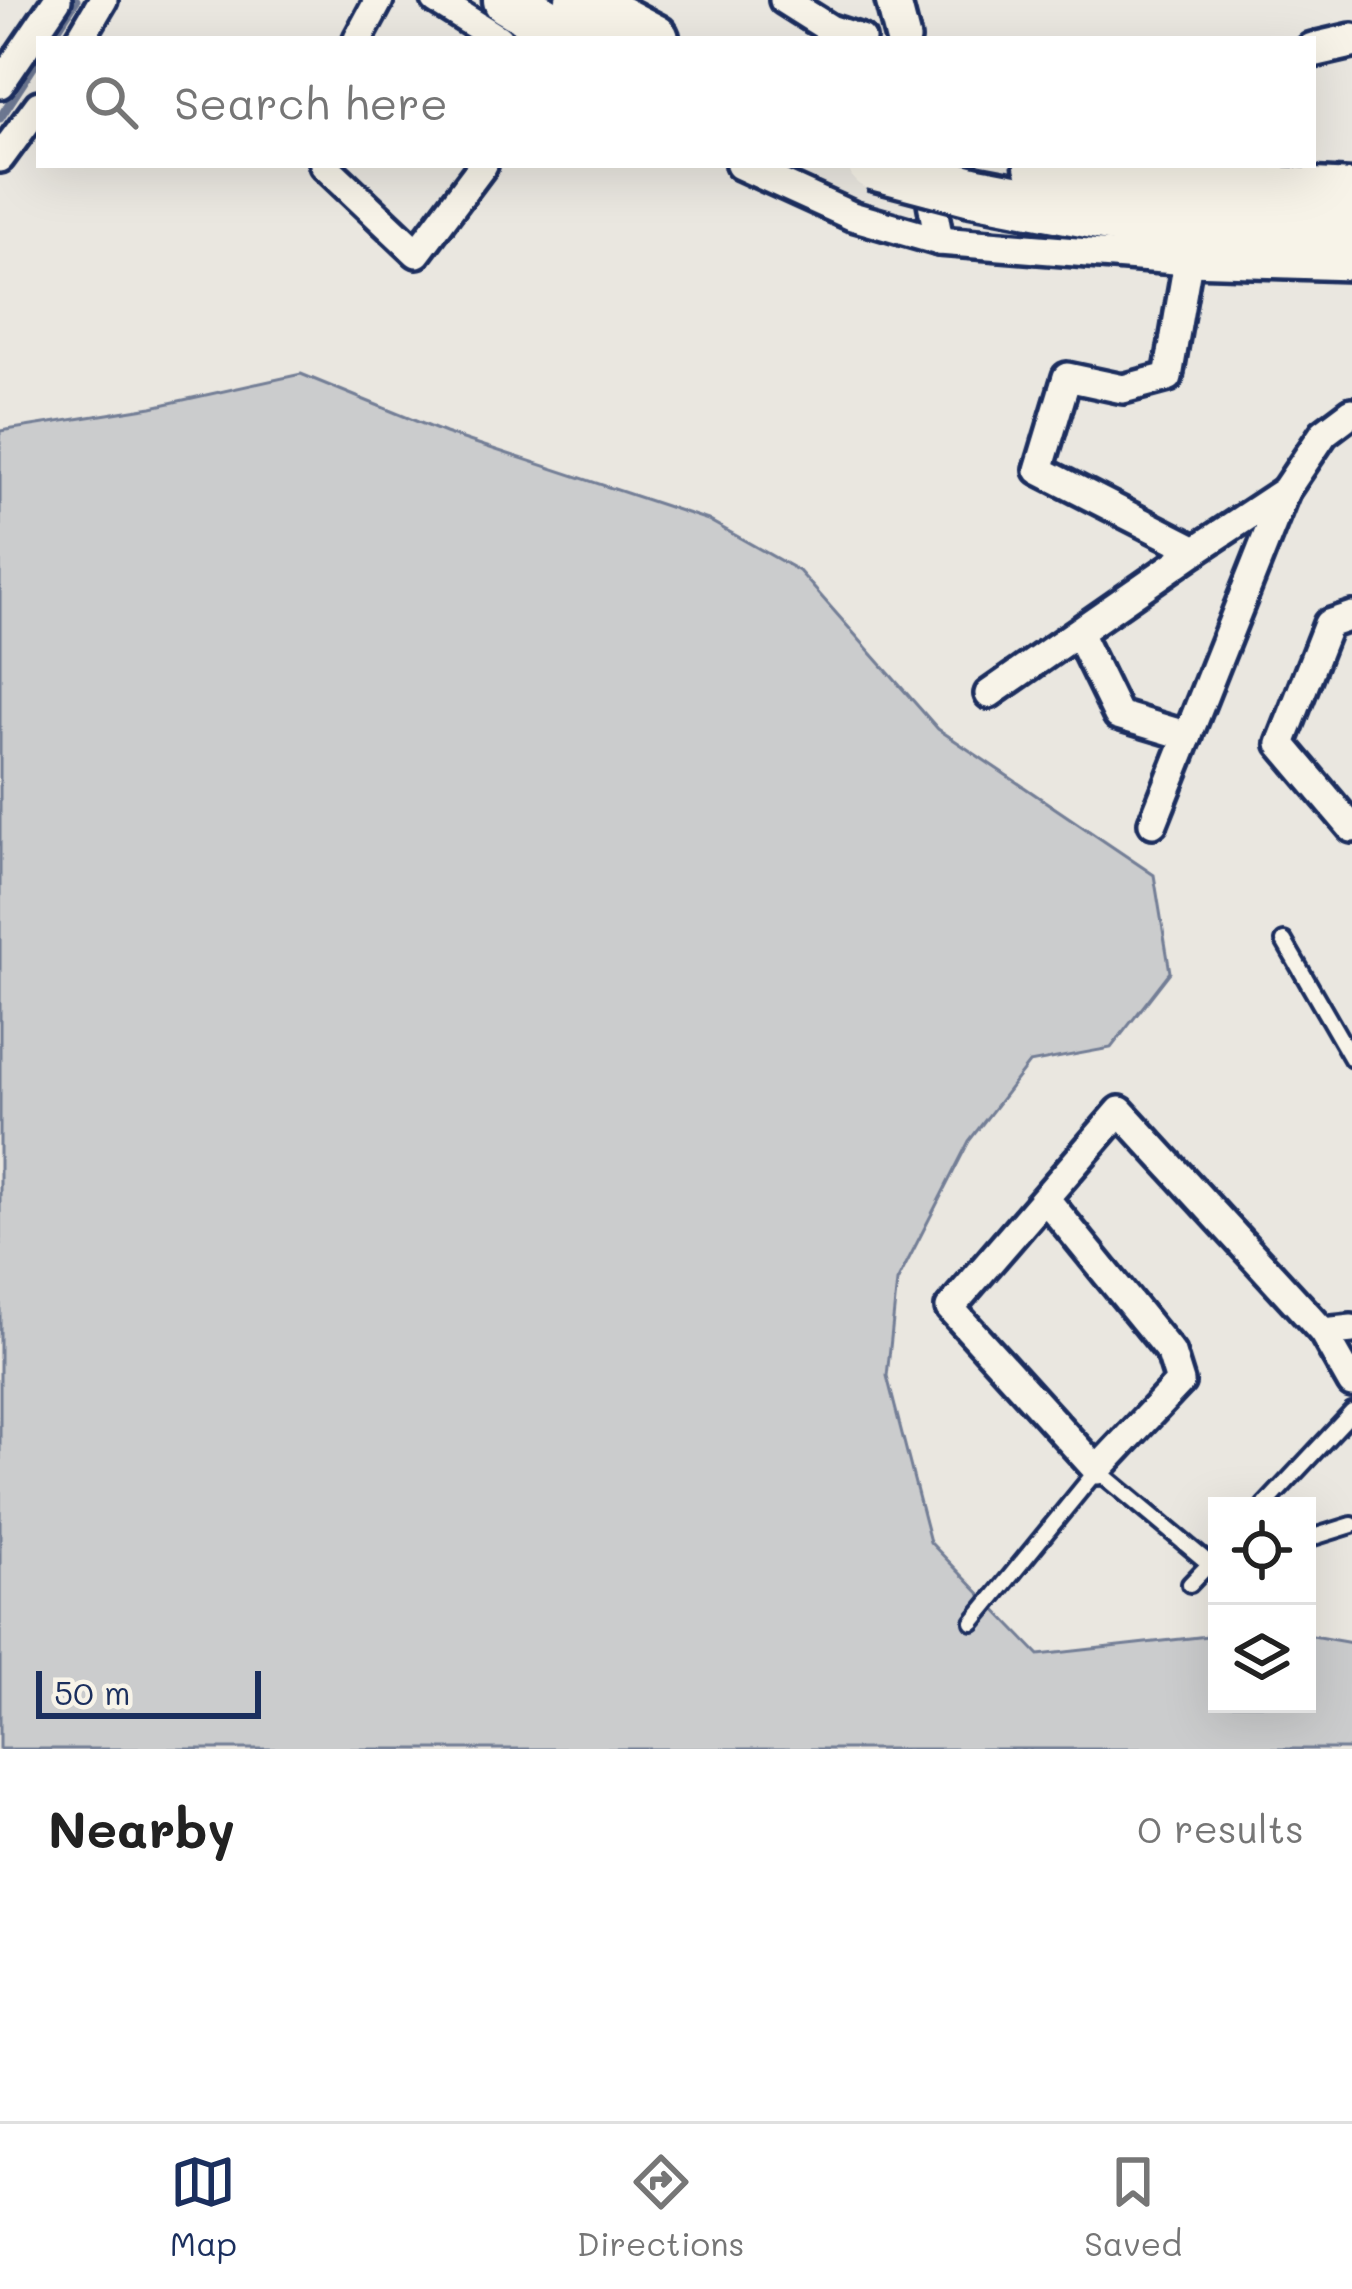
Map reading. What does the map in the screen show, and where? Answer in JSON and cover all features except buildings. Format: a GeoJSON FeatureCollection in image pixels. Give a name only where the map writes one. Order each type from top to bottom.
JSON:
{"type":"FeatureCollection","features":[{"type":"Feature","properties":{"kind":"highway"},"geometry":{"type":"LineString","coordinates":[[508,0],[571,36]]}},
{"type":"Feature","properties":{"kind":"highway"},"geometry":{"type":"LineString","coordinates":[[580,0],[648,36]]}},
{"type":"Feature","properties":{"kind":"highway"},"geometry":{"type":"LineString","coordinates":[[884,168],[972,191],[1135,222],[1352,234]]}},
{"type":"Feature","properties":{"kind":"highway"},"geometry":{"type":"LineString","coordinates":[[1057,168],[1159,185],[1352,195]]}},
{"type":"Feature","properties":{"kind":"street"},"geometry":{"type":"LineString","coordinates":[[0,84],[57,0]]}},
{"type":"Feature","properties":{"kind":"street"},"geometry":{"type":"LineString","coordinates":[[82,36],[103,0]]}},
{"type":"Feature","properties":{"kind":"street"},"geometry":{"type":"LineString","coordinates":[[360,36],[379,0]]}},
{"type":"Feature","properties":{"kind":"street"},"geometry":{"type":"LineString","coordinates":[[436,0],[493,36]]}},
{"type":"Feature","properties":{"kind":"street"},"geometry":{"type":"LineString","coordinates":[[784,0],[830,29],[852,36]]}},
{"type":"Feature","properties":{"kind":"street"},"geometry":{"type":"LineString","coordinates":[[893,0],[902,36]]}},
{"type":"Feature","properties":{"kind":"street"},"geometry":{"type":"LineString","coordinates":[[1316,49],[1352,41]]}},
{"type":"Feature","properties":{"kind":"street"},"geometry":{"type":"LineString","coordinates":[[0,158],[36,109]]}},
{"type":"Feature","properties":{"kind":"street"},"geometry":{"type":"LineString","coordinates":[[327,168],[418,253],[481,168]]}},
{"type":"Feature","properties":{"kind":"street"},"geometry":{"type":"LineString","coordinates":[[747,168],[852,216],[939,241],[1188,261],[1352,266]]}},
{"type":"Feature","properties":{"kind":"street"},"geometry":{"type":"LineString","coordinates":[[927,168],[939,241]]}},
{"type":"Feature","properties":{"kind":"street"},"geometry":{"type":"LineString","coordinates":[[1188,261],[1168,377],[1123,389],[1067,377],[1039,470],[1196,550]]}},
{"type":"Feature","properties":{"kind":"street"},"geometry":{"type":"LineString","coordinates":[[1153,823],[1285,491],[1324,433],[1352,412]]}},
{"type":"Feature","properties":{"kind":"street"},"geometry":{"type":"LineString","coordinates":[[989,694],[1285,491]]}},
{"type":"Feature","properties":{"kind":"street"},"geometry":{"type":"LineString","coordinates":[[1352,616],[1328,624],[1281,744],[1352,828]]}},
{"type":"Feature","properties":{"kind":"street"},"geometry":{"type":"LineString","coordinates":[[1078,633],[1118,715],[1187,736]]}},
{"type":"Feature","properties":{"kind":"street"},"geometry":{"type":"LineString","coordinates":[[1045,1198],[1171,1353],[1180,1382],[1096,1470],[950,1308],[1120,1111],[1323,1332],[1352,1383]]}},
{"type":"Feature","properties":{"kind":"street"},"geometry":{"type":"LineString","coordinates":[[1323,1332],[1352,1329]]}},
{"type":"Feature","properties":{"kind":"lane"},"geometry":{"type":"LineString","coordinates":[[1284,941],[1352,1059]]}},
{"type":"Feature","properties":{"kind":"lane"},"geometry":{"type":"LineString","coordinates":[[1272,1497],[1352,1412]]}},
{"type":"Feature","properties":{"kind":"lane"},"geometry":{"type":"LineString","coordinates":[[973,1622],[1096,1470],[1208,1558]]}},
{"type":"Feature","properties":{"kind":"lane"},"geometry":{"type":"LineString","coordinates":[[1316,1536],[1352,1525]]}},
{"type":"Feature","properties":{"kind":"lane"},"geometry":{"type":"LineString","coordinates":[[1190,1585],[1208,1569]]}},
{"type":"Feature","properties":{"kind":"shaded area"},"geometry":{"type":"Polygon","coordinates":[[[301,374],[445,433],[708,520],[799,571],[938,729],[1154,875],[1170,972],[1111,1048],[1029,1063],[969,1141],[897,1282],[887,1376],[930,1542],[1039,1655],[1208,1636],[1208,1713],[1316,1713],[1316,1637],[1352,1643],[1352,1749],[0,1749],[0,431],[152,407],[301,374]]]}},
{"type":"Feature","properties":{"kind":"waterway"},"geometry":{"type":"LineString","coordinates":[[53,36],[76,0]]}},
{"type":"Feature","properties":{"kind":"waterway"},"geometry":{"type":"LineString","coordinates":[[0,118],[36,63]]}}]}
